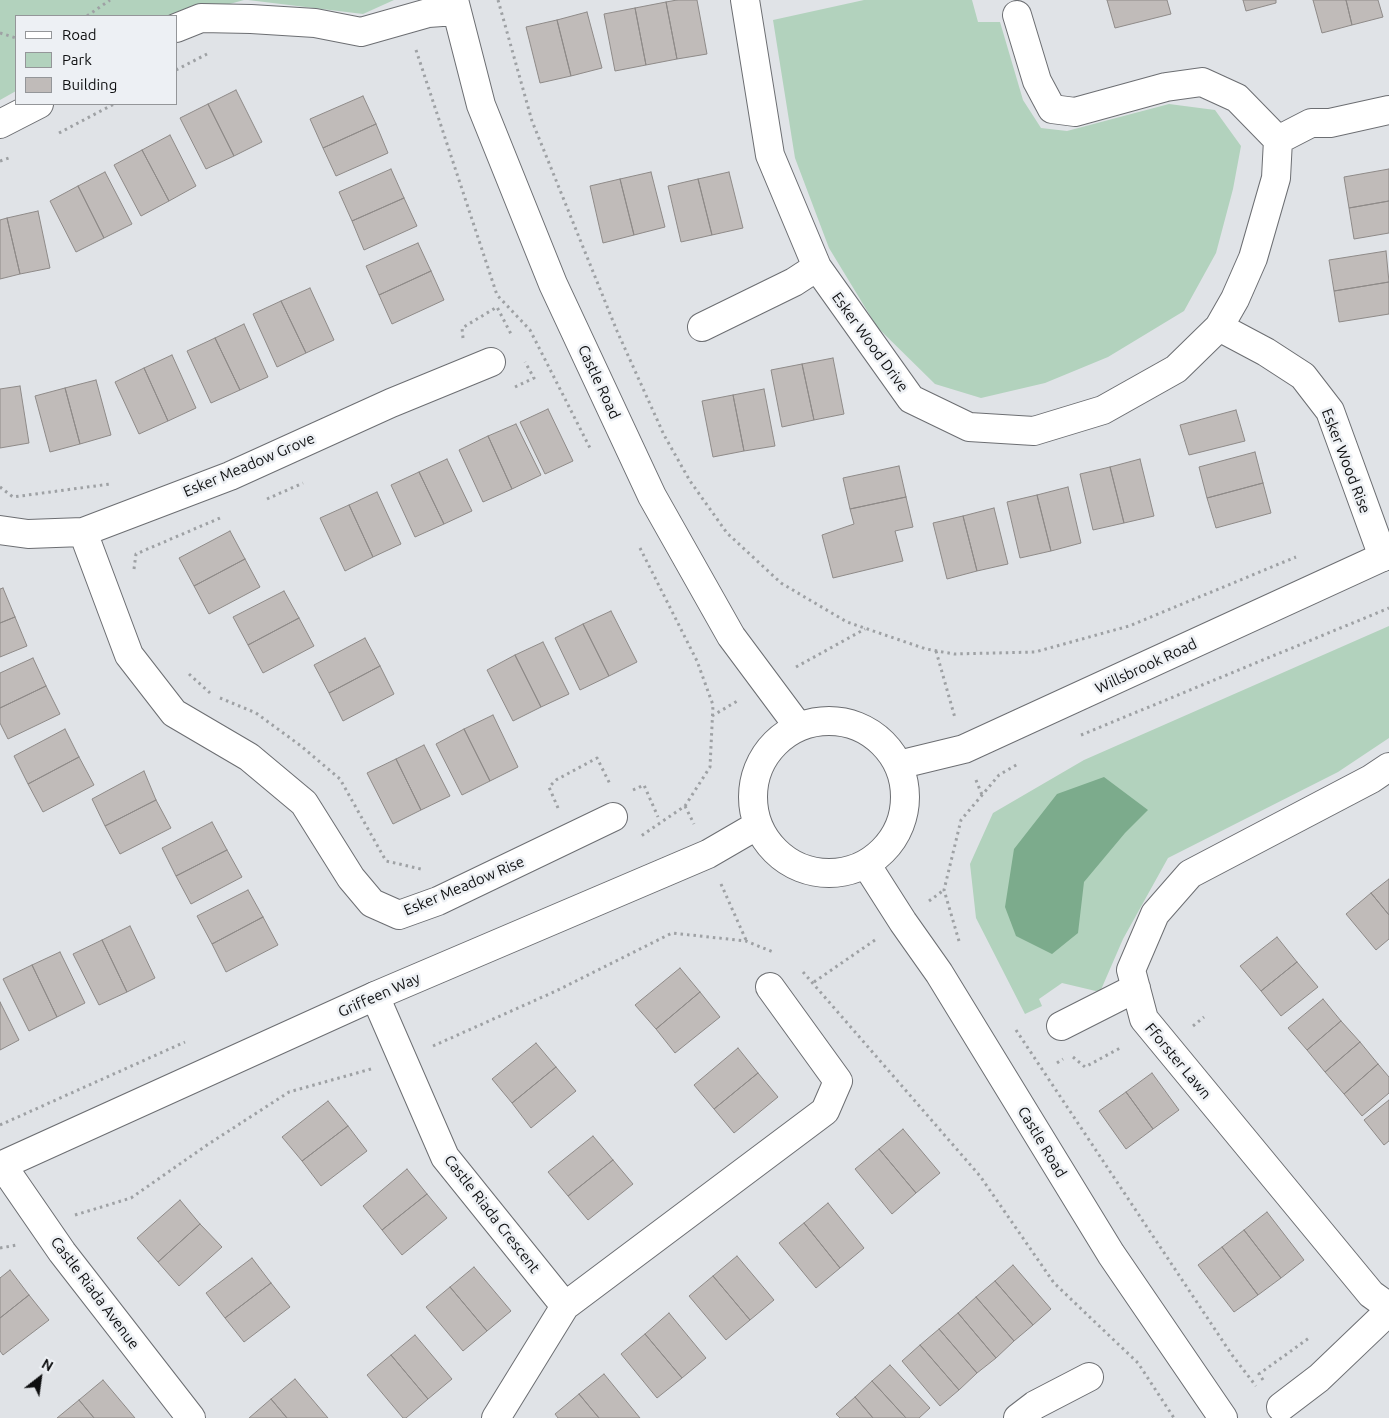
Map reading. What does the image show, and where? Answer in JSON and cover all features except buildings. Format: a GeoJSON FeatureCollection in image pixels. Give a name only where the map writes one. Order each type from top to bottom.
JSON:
{"type":"FeatureCollection","features":[{"type":"Feature","properties":{"kind":"street","name":"Esker Wood Drive"},"geometry":{"type":"LineString","coordinates":[[745,0],[770,156],[817,267],[911,399],[969,427],[1034,431],[1103,410],[1176,369],[1220,327],[1235,299],[1253,258],[1276,178],[1278,140]]}},
{"type":"Feature","properties":{"kind":"street"},"geometry":{"type":"LineString","coordinates":[[178,27],[201,18],[251,19],[315,23],[361,32],[455,5]]}},
{"type":"Feature","properties":{"kind":"street","name":"Castle Road"},"geometry":{"type":"LineString","coordinates":[[455,5],[481,104],[553,284],[652,496],[731,636],[798,726]]}},
{"type":"Feature","properties":{"kind":"street"},"geometry":{"type":"LineString","coordinates":[[1017,15],[1037,81],[1052,109],[1074,112],[1166,87],[1202,82],[1237,98],[1278,140],[1311,123],[1330,123],[1389,110]]}},
{"type":"Feature","properties":{"kind":"street"},"geometry":{"type":"LineString","coordinates":[[0,124],[37,105]]}},
{"type":"Feature","properties":{"kind":"street"},"geometry":{"type":"LineString","coordinates":[[702,327],[794,282],[817,267]]}},
{"type":"Feature","properties":{"kind":"street","name":"Esker Wood Rise"},"geometry":{"type":"LineString","coordinates":[[1220,327],[1266,352],[1303,376],[1330,412],[1386,556]]}},
{"type":"Feature","properties":{"kind":"street","name":"Esker Meadow Grove"},"geometry":{"type":"LineString","coordinates":[[0,530],[28,534],[83,532],[230,476],[391,402],[491,362]]}},
{"type":"Feature","properties":{"kind":"street","name":"Esker Meadow Rise"},"geometry":{"type":"LineString","coordinates":[[83,532],[129,655],[135,663],[174,712],[249,757],[304,803],[351,878],[372,904],[399,915],[438,901],[613,817]]}},
{"type":"Feature","properties":{"kind":"street","name":"Willsbrook Road"},"geometry":{"type":"LineString","coordinates":[[898,765],[964,749],[1386,556]]}},
{"type":"Feature","properties":{"kind":"street"},"geometry":{"type":"LineString","coordinates":[[821,721],[845,722],[867,730],[885,745],[898,765],[905,787],[904,810],[897,831],[884,850],[866,864],[842,872],[816,872],[791,863],[771,847],[758,825],[752,802],[754,778],[763,757],[778,738],[798,726],[821,721]]}},
{"type":"Feature","properties":{"kind":"street","name":"Fforster Lawn"},"geometry":{"type":"LineString","coordinates":[[1389,768],[1190,874],[1155,914],[1131,970],[1144,1019],[1371,1294],[1389,1307]]}},
{"type":"Feature","properties":{"kind":"street","name":"Griffeen Way"},"geometry":{"type":"LineString","coordinates":[[1,1166],[375,996],[708,854],[758,825]]}},
{"type":"Feature","properties":{"kind":"street","name":"Castle Road"},"geometry":{"type":"LineString","coordinates":[[866,864],[902,922],[939,973],[1111,1254],[1223,1418]]}},
{"type":"Feature","properties":{"kind":"street"},"geometry":{"type":"LineString","coordinates":[[496,1418],[565,1306],[825,1111],[838,1081],[770,987]]}},
{"type":"Feature","properties":{"kind":"street"},"geometry":{"type":"LineString","coordinates":[[1062,1026],[1136,988]]}},
{"type":"Feature","properties":{"kind":"street","name":"Castle Riada Crescent"},"geometry":{"type":"LineString","coordinates":[[375,996],[445,1157],[565,1306]]}},
{"type":"Feature","properties":{"kind":"street","name":"Castle Riada Avenue"},"geometry":{"type":"LineString","coordinates":[[1,1166],[49,1230],[62,1252],[191,1418]]}},
{"type":"Feature","properties":{"kind":"street"},"geometry":{"type":"LineString","coordinates":[[1281,1407],[1319,1378],[1389,1311]]}},
{"type":"Feature","properties":{"kind":"street"},"geometry":{"type":"LineString","coordinates":[[1018,1418],[1035,1405],[1090,1377]]}},
{"type":"Feature","properties":{"kind":"path"},"geometry":{"type":"LineString","coordinates":[[88,15],[110,0]]}},
{"type":"Feature","properties":{"kind":"path"},"geometry":{"type":"LineString","coordinates":[[498,0],[532,121],[617,331],[664,435],[690,481],[727,532],[781,583],[847,622],[926,649],[954,654],[1035,652],[1129,626],[1303,554]]}},
{"type":"Feature","properties":{"kind":"path"},"geometry":{"type":"LineString","coordinates":[[0,33],[15,38]]}},
{"type":"Feature","properties":{"kind":"path"},"geometry":{"type":"LineString","coordinates":[[415,46],[497,294],[530,330],[592,452]]}},
{"type":"Feature","properties":{"kind":"path"},"geometry":{"type":"LineString","coordinates":[[463,340],[462,328],[497,307],[513,339]]}},
{"type":"Feature","properties":{"kind":"path"},"geometry":{"type":"LineString","coordinates":[[509,389],[534,378],[521,354]]}},
{"type":"Feature","properties":{"kind":"path"},"geometry":{"type":"LineString","coordinates":[[259,502],[310,478]]}},
{"type":"Feature","properties":{"kind":"path"},"geometry":{"type":"LineString","coordinates":[[0,487],[13,496],[116,483]]}},
{"type":"Feature","properties":{"kind":"path"},"geometry":{"type":"LineString","coordinates":[[134,573],[136,554],[225,516]]}},
{"type":"Feature","properties":{"kind":"path"},"geometry":{"type":"LineString","coordinates":[[635,539],[697,661],[713,705],[710,767],[686,806]]}},
{"type":"Feature","properties":{"kind":"path"},"geometry":{"type":"LineString","coordinates":[[185,671],[211,694],[256,713],[301,746],[340,779],[386,861],[418,870],[426,868]]}},
{"type":"Feature","properties":{"kind":"path"},"geometry":{"type":"LineString","coordinates":[[552,813],[558,808],[549,787],[556,780],[597,758],[611,786]]}},
{"type":"Feature","properties":{"kind":"path"},"geometry":{"type":"LineString","coordinates":[[630,791],[644,785],[658,817]]}},
{"type":"Feature","properties":{"kind":"path"},"geometry":{"type":"LineString","coordinates":[[0,1248],[27,1242],[81,1212],[132,1198],[207,1145],[289,1092],[402,1060],[556,991],[672,933],[746,941],[781,956]]}},
{"type":"Feature","properties":{"kind":"path"},"geometry":{"type":"LineString","coordinates":[[802,971],[980,1176],[1054,1283],[1138,1363],[1174,1418]]}},
{"type":"Feature","properties":{"kind":"path"},"geometry":{"type":"LineString","coordinates":[[1057,1063],[1070,1055],[1085,1068],[1124,1046]]}},
{"type":"Feature","properties":{"kind":"path"},"geometry":{"type":"LineString","coordinates":[[1281,1407],[1259,1374],[1315,1334]]}},
{"type":"Feature","properties":{"kind":"green space"},"geometry":{"type":"Polygon","coordinates":[[[0,0],[244,0],[178,18],[178,15],[15,15],[15,92],[0,100],[0,0]]]}},
{"type":"Feature","properties":{"kind":"green space"},"geometry":{"type":"Polygon","coordinates":[[[248,0],[394,0],[363,14],[248,0]]]}},
{"type":"Feature","properties":{"kind":"green space"},"geometry":{"type":"Polygon","coordinates":[[[864,0],[972,0],[978,22],[1000,22],[1023,100],[1041,128],[1067,131],[1169,104],[1215,110],[1241,146],[1233,189],[1216,253],[1184,311],[1108,357],[1045,383],[981,398],[935,384],[877,327],[829,248],[795,158],[773,20],[864,0]]]}},
{"type":"Feature","properties":{"kind":"green space"},"geometry":{"type":"Polygon","coordinates":[[[1389,626],[1389,738],[1338,772],[1168,858],[1123,939],[1100,992],[1062,983],[1039,999],[1042,1006],[1025,1014],[976,918],[970,864],[993,813],[1084,760],[1389,626]]]}},
{"type":"Feature","properties":{"kind":"green space"},"geometry":{"type":"Polygon","coordinates":[[[1104,777],[1148,810],[1125,833],[1084,882],[1078,933],[1052,954],[1016,936],[1005,907],[1014,849],[1057,794],[1104,777]]]}}]}
